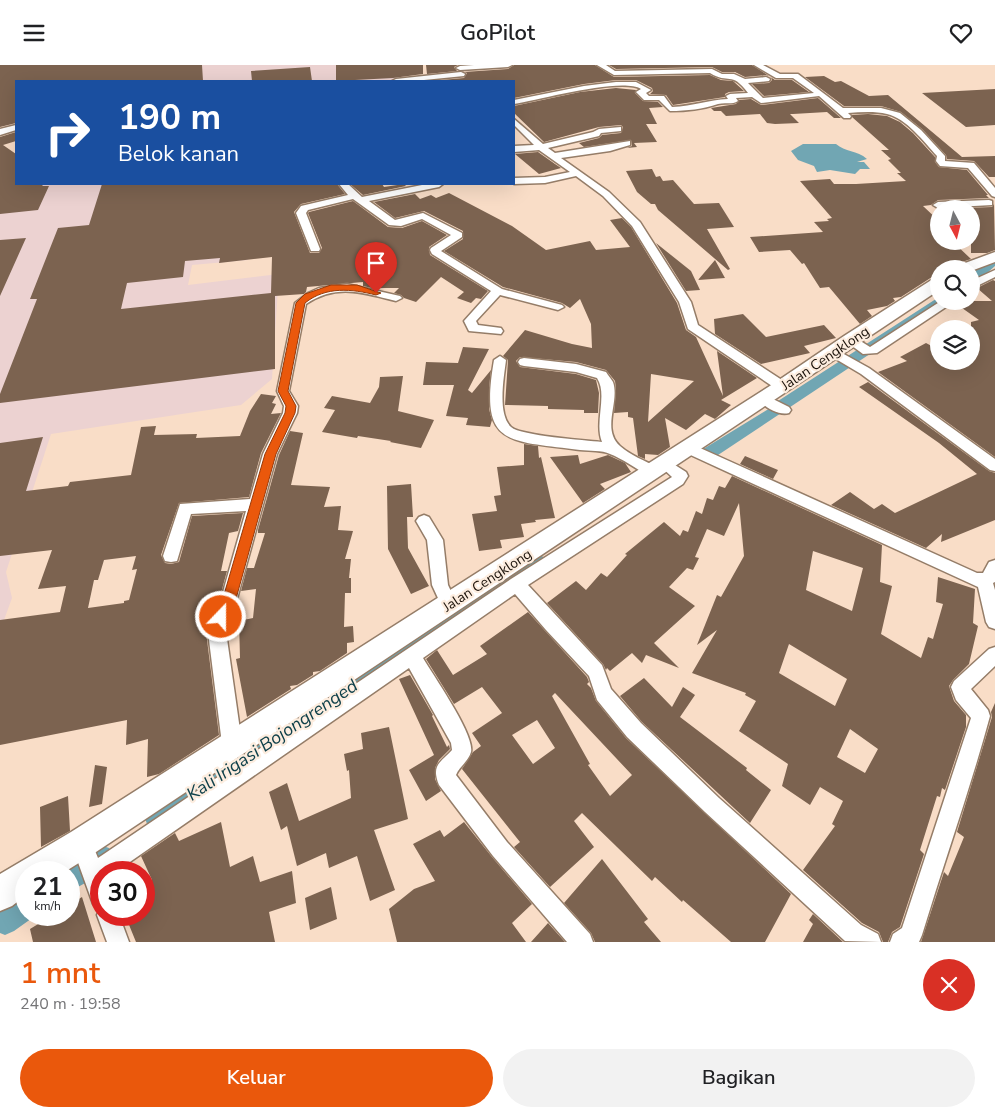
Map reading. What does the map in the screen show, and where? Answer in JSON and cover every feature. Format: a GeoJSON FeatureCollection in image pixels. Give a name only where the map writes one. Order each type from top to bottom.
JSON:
{"type":"FeatureCollection","features":[{"type":"Feature","properties":{"kind":"main road"},"geometry":{"type":"LineString","coordinates":[[980,263],[995,257]]}},
{"type":"Feature","properties":{"kind":"main road","name":"Jalan Cengklong"},"geometry":{"type":"LineString","coordinates":[[76,861],[87,858],[232,745],[449,604],[481,597],[580,531],[666,469],[689,448],[777,399],[850,351],[930,290]]}},
{"type":"Feature","properties":{"kind":"main road"},"geometry":{"type":"LineString","coordinates":[[0,893],[15,883]]}},
{"type":"Feature","properties":{"kind":"street"},"geometry":{"type":"LineString","coordinates":[[403,80],[508,65]]}},
{"type":"Feature","properties":{"kind":"street"},"geometry":{"type":"LineString","coordinates":[[601,65],[614,73],[684,68],[712,71],[720,76],[738,77],[744,81],[754,95],[764,101],[822,94]]}},
{"type":"Feature","properties":{"kind":"street"},"geometry":{"type":"LineString","coordinates":[[758,65],[779,76],[795,76],[822,94],[848,117]]}},
{"type":"Feature","properties":{"kind":"street"},"geometry":{"type":"LineString","coordinates":[[744,81],[766,79]]}},
{"type":"Feature","properties":{"kind":"street"},"geometry":{"type":"LineString","coordinates":[[515,102],[578,90],[584,87],[623,84],[636,84],[644,88],[647,90],[640,92],[647,98],[661,98],[670,109],[693,108],[714,104],[712,102],[734,101],[730,96],[754,95]]}},
{"type":"Feature","properties":{"kind":"street"},"geometry":{"type":"LineString","coordinates":[[840,111],[858,110],[895,114],[927,141],[941,156],[940,161],[943,164],[971,165],[995,194]]}},
{"type":"Feature","properties":{"kind":"street"},"geometry":{"type":"LineString","coordinates":[[515,122],[541,147],[606,194],[636,224],[669,279],[685,301],[691,315],[692,326],[777,399]]}},
{"type":"Feature","properties":{"kind":"street"},"geometry":{"type":"LineString","coordinates":[[0,132],[15,127]]}},
{"type":"Feature","properties":{"kind":"street"},"geometry":{"type":"LineString","coordinates":[[515,149],[541,147],[596,134],[599,131],[618,129]]}},
{"type":"Feature","properties":{"kind":"street"},"geometry":{"type":"LineString","coordinates":[[555,156],[610,148],[627,143]]}},
{"type":"Feature","properties":{"kind":"street"},"geometry":{"type":"LineString","coordinates":[[515,181],[545,180],[579,173]]}},
{"type":"Feature","properties":{"kind":"street"},"geometry":{"type":"LineString","coordinates":[[344,185],[358,198],[394,223],[401,223],[423,216],[458,235],[435,250],[436,252],[498,291],[558,307]]}},
{"type":"Feature","properties":{"kind":"street"},"geometry":{"type":"LineString","coordinates":[[315,249],[301,213],[304,208],[433,185]]}},
{"type":"Feature","properties":{"kind":"street"},"geometry":{"type":"LineString","coordinates":[[980,204],[993,204]]}},
{"type":"Feature","properties":{"kind":"street"},"geometry":{"type":"LineString","coordinates":[[980,281],[995,273]]}},
{"type":"Feature","properties":{"kind":"street"},"geometry":{"type":"LineString","coordinates":[[232,745],[217,632],[227,606],[270,454],[290,413],[291,406],[283,391],[301,303],[319,292],[345,286],[396,298]]}},
{"type":"Feature","properties":{"kind":"street"},"geometry":{"type":"LineString","coordinates":[[497,331],[473,328],[470,321],[498,291]]}},
{"type":"Feature","properties":{"kind":"street"},"geometry":{"type":"LineString","coordinates":[[850,351],[882,347],[936,310]]}},
{"type":"Feature","properties":{"kind":"street"},"geometry":{"type":"LineString","coordinates":[[850,351],[895,392],[995,466]]}},
{"type":"Feature","properties":{"kind":"street"},"geometry":{"type":"LineString","coordinates":[[500,360],[496,387],[496,409],[506,430],[524,437],[613,449],[666,469]]}},
{"type":"Feature","properties":{"kind":"street"},"geometry":{"type":"LineString","coordinates":[[524,363],[576,369],[602,375],[607,384],[604,427],[607,439],[613,449]]}},
{"type":"Feature","properties":{"kind":"street"},"geometry":{"type":"LineString","coordinates":[[689,448],[967,576],[984,580],[989,578],[995,567]]}},
{"type":"Feature","properties":{"kind":"street"},"geometry":{"type":"LineString","coordinates":[[171,556],[185,507],[256,505]]}},
{"type":"Feature","properties":{"kind":"street"},"geometry":{"type":"LineString","coordinates":[[424,521],[435,540],[440,585],[449,604]]}},
{"type":"Feature","properties":{"kind":"street"},"geometry":{"type":"LineString","coordinates":[[90,866],[87,858],[412,657],[481,597],[517,584],[580,531]]}},
{"type":"Feature","properties":{"kind":"street"},"geometry":{"type":"LineString","coordinates":[[984,580],[988,602],[995,622]]}},
{"type":"Feature","properties":{"kind":"street"},"geometry":{"type":"LineString","coordinates":[[517,584],[552,625],[596,671],[604,695],[634,730],[712,805],[852,933],[870,942]]}},
{"type":"Feature","properties":{"kind":"street"},"geometry":{"type":"LineString","coordinates":[[901,942],[911,935],[940,841],[965,771],[981,716],[963,694],[960,687],[995,655]]}},
{"type":"Feature","properties":{"kind":"street"},"geometry":{"type":"LineString","coordinates":[[412,657],[462,743],[463,750],[458,758],[446,768],[446,778],[500,849],[582,942]]}},
{"type":"Feature","properties":{"kind":"street"},"geometry":{"type":"LineString","coordinates":[[112,926],[118,942]]}},
{"type":"Feature","properties":{"kind":"shaded area"},"geometry":{"type":"Polygon","coordinates":[[[9,65],[402,65],[390,73],[399,80],[15,80],[15,101],[0,100],[9,65]]]}},
{"type":"Feature","properties":{"kind":"shaded area"},"geometry":{"type":"Polygon","coordinates":[[[15,170],[15,185],[335,185],[335,190],[300,200],[240,236],[248,260],[192,265],[188,285],[279,274],[272,379],[241,405],[51,434],[6,572],[12,598],[0,631],[0,176],[15,170]]]}},
{"type":"Feature","properties":{"kind":"water"},"geometry":{"type":"Polygon","coordinates":[[[803,144],[836,144],[863,156],[867,159],[857,162],[864,162],[870,169],[860,169],[855,174],[830,170],[817,172],[814,166],[798,160],[791,151],[803,144]]]}},
{"type":"Feature","properties":{"kind":"building"},"geometry":{"type":"Polygon","coordinates":[[[0,65],[202,65],[203,80],[15,80],[15,123],[0,127],[0,65]]]}},
{"type":"Feature","properties":{"kind":"building"},"geometry":{"type":"Polygon","coordinates":[[[336,65],[423,65],[423,74],[393,78],[336,80],[336,65]]]}},
{"type":"Feature","properties":{"kind":"building"},"geometry":{"type":"Polygon","coordinates":[[[426,65],[458,65],[454,67],[457,71],[427,74],[426,65]]]}},
{"type":"Feature","properties":{"kind":"building"},"geometry":{"type":"Polygon","coordinates":[[[514,65],[595,65],[614,77],[710,75],[721,80],[733,81],[744,91],[729,92],[725,94],[725,97],[673,105],[666,95],[650,94],[653,91],[652,88],[636,80],[616,80],[584,84],[515,98],[515,80],[441,80],[464,78],[467,73],[464,72],[508,69],[514,65]]]}},
{"type":"Feature","properties":{"kind":"building"},"geometry":{"type":"Polygon","coordinates":[[[609,65],[752,65],[769,76],[745,77],[735,72],[722,72],[712,67],[616,69],[609,65]]]}},
{"type":"Feature","properties":{"kind":"building"},"geometry":{"type":"Polygon","coordinates":[[[310,67],[312,80],[252,80],[251,71],[310,67]]]}},
{"type":"Feature","properties":{"kind":"building"},"geometry":{"type":"Polygon","coordinates":[[[824,76],[835,82],[841,81],[869,96],[888,95],[962,157],[995,156],[995,177],[989,177],[974,161],[947,159],[946,155],[922,129],[901,112],[881,106],[844,106],[805,77],[824,76]]]}},
{"type":"Feature","properties":{"kind":"building"},"geometry":{"type":"Polygon","coordinates":[[[771,77],[775,80],[792,80],[809,92],[764,96],[752,84],[769,83],[772,80],[771,77]]]}},
{"type":"Feature","properties":{"kind":"building"},"geometry":{"type":"Polygon","coordinates":[[[616,88],[636,90],[635,93],[643,101],[658,102],[663,107],[649,108],[657,124],[646,124],[657,142],[634,143],[637,147],[627,148],[632,146],[631,140],[584,147],[579,143],[599,138],[602,135],[621,133],[623,127],[621,125],[599,127],[544,142],[515,114],[515,106],[580,92],[616,88]]]}},
{"type":"Feature","properties":{"kind":"building"},"geometry":{"type":"Polygon","coordinates":[[[995,89],[995,125],[966,127],[922,93],[995,89]]]}},
{"type":"Feature","properties":{"kind":"building"},"geometry":{"type":"Polygon","coordinates":[[[818,98],[841,118],[834,118],[827,112],[790,114],[799,123],[775,124],[767,123],[760,114],[726,116],[721,111],[714,111],[711,108],[736,104],[739,100],[751,99],[761,105],[818,98]]]}},
{"type":"Feature","properties":{"kind":"building"},"geometry":{"type":"Polygon","coordinates":[[[852,115],[887,116],[900,122],[935,157],[935,162],[939,167],[967,170],[989,198],[930,200],[930,205],[923,206],[930,213],[930,250],[962,250],[971,259],[930,260],[930,278],[901,297],[893,298],[895,301],[887,306],[867,310],[872,316],[860,324],[829,287],[820,288],[804,263],[802,264],[790,250],[759,252],[750,237],[823,232],[814,222],[829,221],[827,219],[832,218],[800,181],[830,179],[834,184],[856,184],[906,181],[897,173],[901,173],[888,160],[891,159],[881,150],[889,150],[852,115]]]}},
{"type":"Feature","properties":{"kind":"building"},"geometry":{"type":"Polygon","coordinates":[[[15,132],[15,141],[3,145],[15,153],[15,185],[49,186],[38,210],[0,214],[0,137],[15,132]]]}},
{"type":"Feature","properties":{"kind":"building"},"geometry":{"type":"Polygon","coordinates":[[[538,152],[561,168],[539,174],[515,154],[538,152]]]}},
{"type":"Feature","properties":{"kind":"building"},"geometry":{"type":"Polygon","coordinates":[[[652,169],[656,177],[660,176],[663,181],[673,180],[694,204],[719,203],[734,227],[707,229],[730,269],[728,270],[658,210],[655,204],[651,204],[637,192],[626,171],[652,169]]]}},
{"type":"Feature","properties":{"kind":"building"},"geometry":{"type":"Polygon","coordinates":[[[102,185],[338,185],[345,194],[301,204],[294,212],[310,253],[319,253],[322,248],[308,213],[353,201],[388,227],[402,228],[422,221],[447,235],[429,247],[430,255],[488,291],[481,299],[476,298],[471,303],[457,298],[464,292],[441,277],[416,302],[394,293],[399,288],[372,288],[363,286],[363,282],[307,287],[304,294],[275,296],[275,369],[0,403],[0,394],[37,299],[30,299],[58,228],[89,225],[102,185]],[[272,257],[219,263],[220,258],[185,261],[183,277],[127,283],[121,309],[271,293],[272,257]]]}},
{"type":"Feature","properties":{"kind":"building"},"geometry":{"type":"Polygon","coordinates":[[[351,185],[406,186],[363,195],[351,185]]]}},
{"type":"Feature","properties":{"kind":"building"},"geometry":{"type":"Polygon","coordinates":[[[449,193],[512,226],[546,250],[590,241],[596,250],[630,247],[610,220],[622,218],[631,227],[677,303],[686,330],[696,337],[723,396],[717,351],[757,378],[721,400],[731,405],[715,419],[705,414],[686,430],[665,418],[670,447],[658,455],[645,454],[645,459],[638,456],[633,418],[628,417],[628,412],[614,413],[615,381],[606,370],[576,362],[520,357],[516,361],[520,367],[576,374],[596,380],[599,393],[598,413],[584,413],[584,410],[548,409],[548,406],[505,405],[508,360],[503,356],[525,330],[592,348],[591,324],[580,299],[570,308],[562,303],[503,287],[444,251],[463,239],[463,231],[424,211],[395,218],[374,202],[415,194],[420,199],[431,195],[436,198],[449,193]],[[651,374],[648,422],[694,381],[651,374]]]}},
{"type":"Feature","properties":{"kind":"building"},"geometry":{"type":"Polygon","coordinates":[[[994,204],[995,250],[987,253],[971,253],[971,250],[980,250],[980,207],[992,207],[994,204]]]}},
{"type":"Feature","properties":{"kind":"building"},"geometry":{"type":"Polygon","coordinates":[[[26,238],[0,296],[0,240],[26,238]]]}},
{"type":"Feature","properties":{"kind":"building"},"geometry":{"type":"Polygon","coordinates":[[[656,243],[691,271],[700,290],[686,291],[656,243]]]}},
{"type":"Feature","properties":{"kind":"building"},"geometry":{"type":"Polygon","coordinates":[[[715,260],[725,278],[698,280],[715,260]]]}},
{"type":"Feature","properties":{"kind":"building"},"geometry":{"type":"Polygon","coordinates":[[[993,280],[995,281],[995,457],[878,372],[907,361],[900,357],[926,343],[930,345],[930,370],[980,370],[980,320],[965,310],[980,310],[980,301],[992,301],[980,291],[980,286],[993,280]]]}},
{"type":"Feature","properties":{"kind":"building"},"geometry":{"type":"Polygon","coordinates":[[[743,314],[766,337],[824,325],[836,338],[804,346],[810,353],[761,364],[715,334],[714,319],[743,314]]]}},
{"type":"Feature","properties":{"kind":"building"},"geometry":{"type":"Polygon","coordinates":[[[463,347],[489,349],[468,390],[472,393],[491,370],[489,409],[492,420],[490,427],[466,425],[468,418],[446,416],[454,385],[423,385],[426,362],[458,363],[463,347]]]}},
{"type":"Feature","properties":{"kind":"building"},"geometry":{"type":"Polygon","coordinates":[[[403,376],[398,411],[434,420],[421,448],[391,441],[322,432],[335,410],[324,408],[332,396],[370,403],[379,387],[380,377],[403,376]]]}},
{"type":"Feature","properties":{"kind":"building"},"geometry":{"type":"Polygon","coordinates":[[[868,382],[989,471],[995,473],[995,520],[941,542],[942,534],[926,548],[831,505],[850,492],[874,509],[882,504],[895,513],[977,474],[939,443],[859,387],[868,382]]]}},
{"type":"Feature","properties":{"kind":"building"},"geometry":{"type":"Polygon","coordinates":[[[261,394],[276,396],[272,403],[276,404],[271,414],[281,413],[261,453],[249,497],[179,503],[161,555],[165,563],[179,562],[192,516],[243,513],[238,531],[229,533],[221,571],[227,571],[221,593],[211,594],[206,632],[219,735],[159,774],[147,777],[148,739],[126,745],[127,720],[0,745],[0,620],[60,612],[66,586],[38,589],[52,550],[0,556],[0,443],[43,437],[26,491],[68,486],[70,482],[131,475],[141,427],[156,426],[154,435],[197,434],[196,438],[240,436],[250,411],[261,394]],[[136,556],[104,560],[98,580],[94,580],[88,608],[124,603],[124,601],[129,600],[137,569],[132,570],[136,556]]]}},
{"type":"Feature","properties":{"kind":"building"},"geometry":{"type":"Polygon","coordinates":[[[290,431],[303,433],[291,485],[330,487],[324,507],[341,506],[338,530],[353,531],[345,559],[351,559],[349,578],[351,578],[351,593],[345,593],[344,627],[353,626],[354,642],[347,643],[347,653],[320,671],[313,672],[313,675],[297,685],[290,686],[291,689],[247,717],[236,659],[240,658],[239,621],[253,618],[256,589],[241,591],[247,568],[254,568],[265,533],[258,533],[258,530],[279,455],[290,431]]]}},
{"type":"Feature","properties":{"kind":"building"},"geometry":{"type":"Polygon","coordinates":[[[524,444],[538,446],[539,458],[541,457],[555,518],[535,520],[536,522],[521,524],[524,537],[500,540],[502,548],[479,551],[472,514],[497,511],[494,496],[501,495],[497,467],[524,465],[524,444]]]}},
{"type":"Feature","properties":{"kind":"building"},"geometry":{"type":"Polygon","coordinates":[[[578,455],[580,464],[608,455],[625,463],[631,472],[600,484],[605,489],[583,503],[550,457],[578,455]]]}},
{"type":"Feature","properties":{"kind":"building"},"geometry":{"type":"Polygon","coordinates":[[[745,456],[778,470],[773,479],[740,464],[745,456]]]}},
{"type":"Feature","properties":{"kind":"building"},"geometry":{"type":"Polygon","coordinates":[[[732,476],[882,545],[880,582],[892,586],[881,634],[921,658],[928,637],[933,639],[943,604],[936,602],[938,577],[975,589],[973,623],[978,626],[969,664],[949,686],[954,701],[966,715],[966,727],[945,790],[942,788],[940,797],[937,796],[920,850],[924,854],[900,927],[892,932],[888,942],[883,942],[879,932],[862,923],[803,870],[835,826],[832,824],[843,801],[820,787],[810,805],[782,786],[788,764],[739,731],[756,701],[745,695],[746,693],[692,673],[717,630],[697,645],[717,595],[721,597],[744,556],[739,503],[724,536],[707,529],[695,557],[699,558],[693,570],[687,568],[669,587],[695,606],[654,643],[679,668],[646,655],[642,663],[632,653],[610,671],[607,668],[606,670],[603,664],[547,603],[576,581],[586,590],[601,573],[607,577],[627,555],[625,554],[664,522],[680,536],[683,530],[688,532],[696,511],[702,514],[707,498],[713,500],[719,486],[725,488],[732,476]],[[813,551],[806,590],[852,611],[863,568],[813,551]],[[789,644],[779,673],[835,706],[847,679],[789,644]],[[850,729],[837,757],[865,773],[878,749],[850,729]]]}},
{"type":"Feature","properties":{"kind":"building"},"geometry":{"type":"Polygon","coordinates":[[[411,484],[413,517],[407,517],[408,548],[429,586],[411,594],[388,549],[387,486],[411,484]]]}},
{"type":"Feature","properties":{"kind":"building"},"geometry":{"type":"Polygon","coordinates":[[[528,612],[587,677],[589,682],[587,684],[591,688],[596,701],[626,738],[791,894],[765,942],[731,942],[655,877],[652,881],[582,813],[574,821],[594,847],[550,887],[514,847],[520,842],[462,769],[473,752],[481,746],[472,733],[502,713],[482,687],[454,704],[426,659],[437,650],[453,675],[487,654],[480,646],[528,612]],[[555,693],[552,696],[590,764],[588,765],[610,796],[632,775],[555,693]],[[537,720],[512,735],[533,764],[555,748],[537,720]]]}},
{"type":"Feature","properties":{"kind":"building"},"geometry":{"type":"Polygon","coordinates":[[[410,675],[433,715],[447,747],[449,745],[450,749],[439,760],[435,768],[435,779],[441,791],[426,801],[409,770],[434,755],[399,679],[410,675]]]}},
{"type":"Feature","properties":{"kind":"building"},"geometry":{"type":"Polygon","coordinates":[[[644,678],[672,707],[683,687],[695,695],[680,717],[747,768],[746,770],[771,790],[750,823],[642,722],[620,696],[644,678]]]}},
{"type":"Feature","properties":{"kind":"building"},"geometry":{"type":"Polygon","coordinates":[[[995,703],[995,942],[921,942],[944,872],[948,876],[964,837],[957,832],[995,703]]]}},
{"type":"Feature","properties":{"kind":"building"},"geometry":{"type":"Polygon","coordinates":[[[389,727],[408,819],[374,830],[395,890],[370,901],[357,856],[329,868],[326,853],[297,866],[287,826],[281,830],[269,792],[287,783],[299,821],[351,798],[349,770],[347,771],[344,754],[363,749],[361,733],[389,727]]]}},
{"type":"Feature","properties":{"kind":"building"},"geometry":{"type":"Polygon","coordinates":[[[95,765],[107,767],[102,804],[89,807],[95,765]]]}},
{"type":"Feature","properties":{"kind":"building"},"geometry":{"type":"Polygon","coordinates":[[[68,796],[70,831],[41,847],[40,807],[68,796]]]}},
{"type":"Feature","properties":{"kind":"building"},"geometry":{"type":"Polygon","coordinates":[[[221,822],[230,867],[253,856],[260,882],[292,871],[296,903],[269,912],[275,942],[136,942],[129,926],[155,926],[155,861],[143,861],[141,856],[175,833],[179,841],[221,822]]]}},
{"type":"Feature","properties":{"kind":"building"},"geometry":{"type":"Polygon","coordinates":[[[464,822],[532,904],[512,923],[526,942],[397,942],[389,909],[414,889],[435,881],[413,844],[440,830],[444,837],[464,822]]]}},
{"type":"Feature","properties":{"kind":"building"},"geometry":{"type":"Polygon","coordinates":[[[602,859],[648,919],[644,922],[661,942],[595,942],[591,933],[564,903],[602,859]]]}},
{"type":"Feature","properties":{"kind":"building"},"geometry":{"type":"Polygon","coordinates":[[[331,887],[337,919],[310,930],[305,898],[331,887]]]}},
{"type":"Feature","properties":{"kind":"building"},"geometry":{"type":"Polygon","coordinates":[[[82,897],[96,942],[33,942],[30,929],[35,926],[80,926],[80,898],[82,897]]]}},
{"type":"Feature","properties":{"kind":"building"},"geometry":{"type":"Polygon","coordinates":[[[813,914],[843,942],[803,942],[813,924],[809,920],[813,914]]]}},
{"type":"Feature","properties":{"kind":"building"},"geometry":{"type":"Polygon","coordinates":[[[548,923],[565,942],[531,942],[548,923]]]}},
{"type":"Feature","properties":{"kind":"waterway","name":"Kali Irigasi Bojongrenged"},"geometry":{"type":"LineString","coordinates":[[980,272],[995,260]]}},
{"type":"Feature","properties":{"kind":"waterway","name":"Kali Irigasi Bojongrenged"},"geometry":{"type":"LineString","coordinates":[[783,405],[930,308]]}},
{"type":"Feature","properties":{"kind":"waterway","name":"Kali Irigasi Bojongrenged"},"geometry":{"type":"LineString","coordinates":[[706,455],[776,410]]}},
{"type":"Feature","properties":{"kind":"waterway","name":"Kali Irigasi Bojongrenged"},"geometry":{"type":"LineString","coordinates":[[488,591],[539,563]]}},
{"type":"Feature","properties":{"kind":"waterway","name":"Kali Irigasi Bojongrenged"},"geometry":{"type":"LineString","coordinates":[[157,818],[475,602]]}},
{"type":"Feature","properties":{"kind":"waterway","name":"Kali Irigasi Bojongrenged"},"geometry":{"type":"LineString","coordinates":[[80,871],[100,857]]}},
{"type":"Feature","properties":{"kind":"waterway","name":"Kali Irigasi Bojongrenged"},"geometry":{"type":"LineString","coordinates":[[5,922],[15,915]]}},
{"type":"Feature","properties":{"kind":"route"},"geometry":{"type":"LineString","coordinates":[[221,617],[227,606],[270,454],[290,413],[291,406],[283,391],[301,303],[308,296],[331,288],[345,286],[357,287],[376,293]]}}]}
